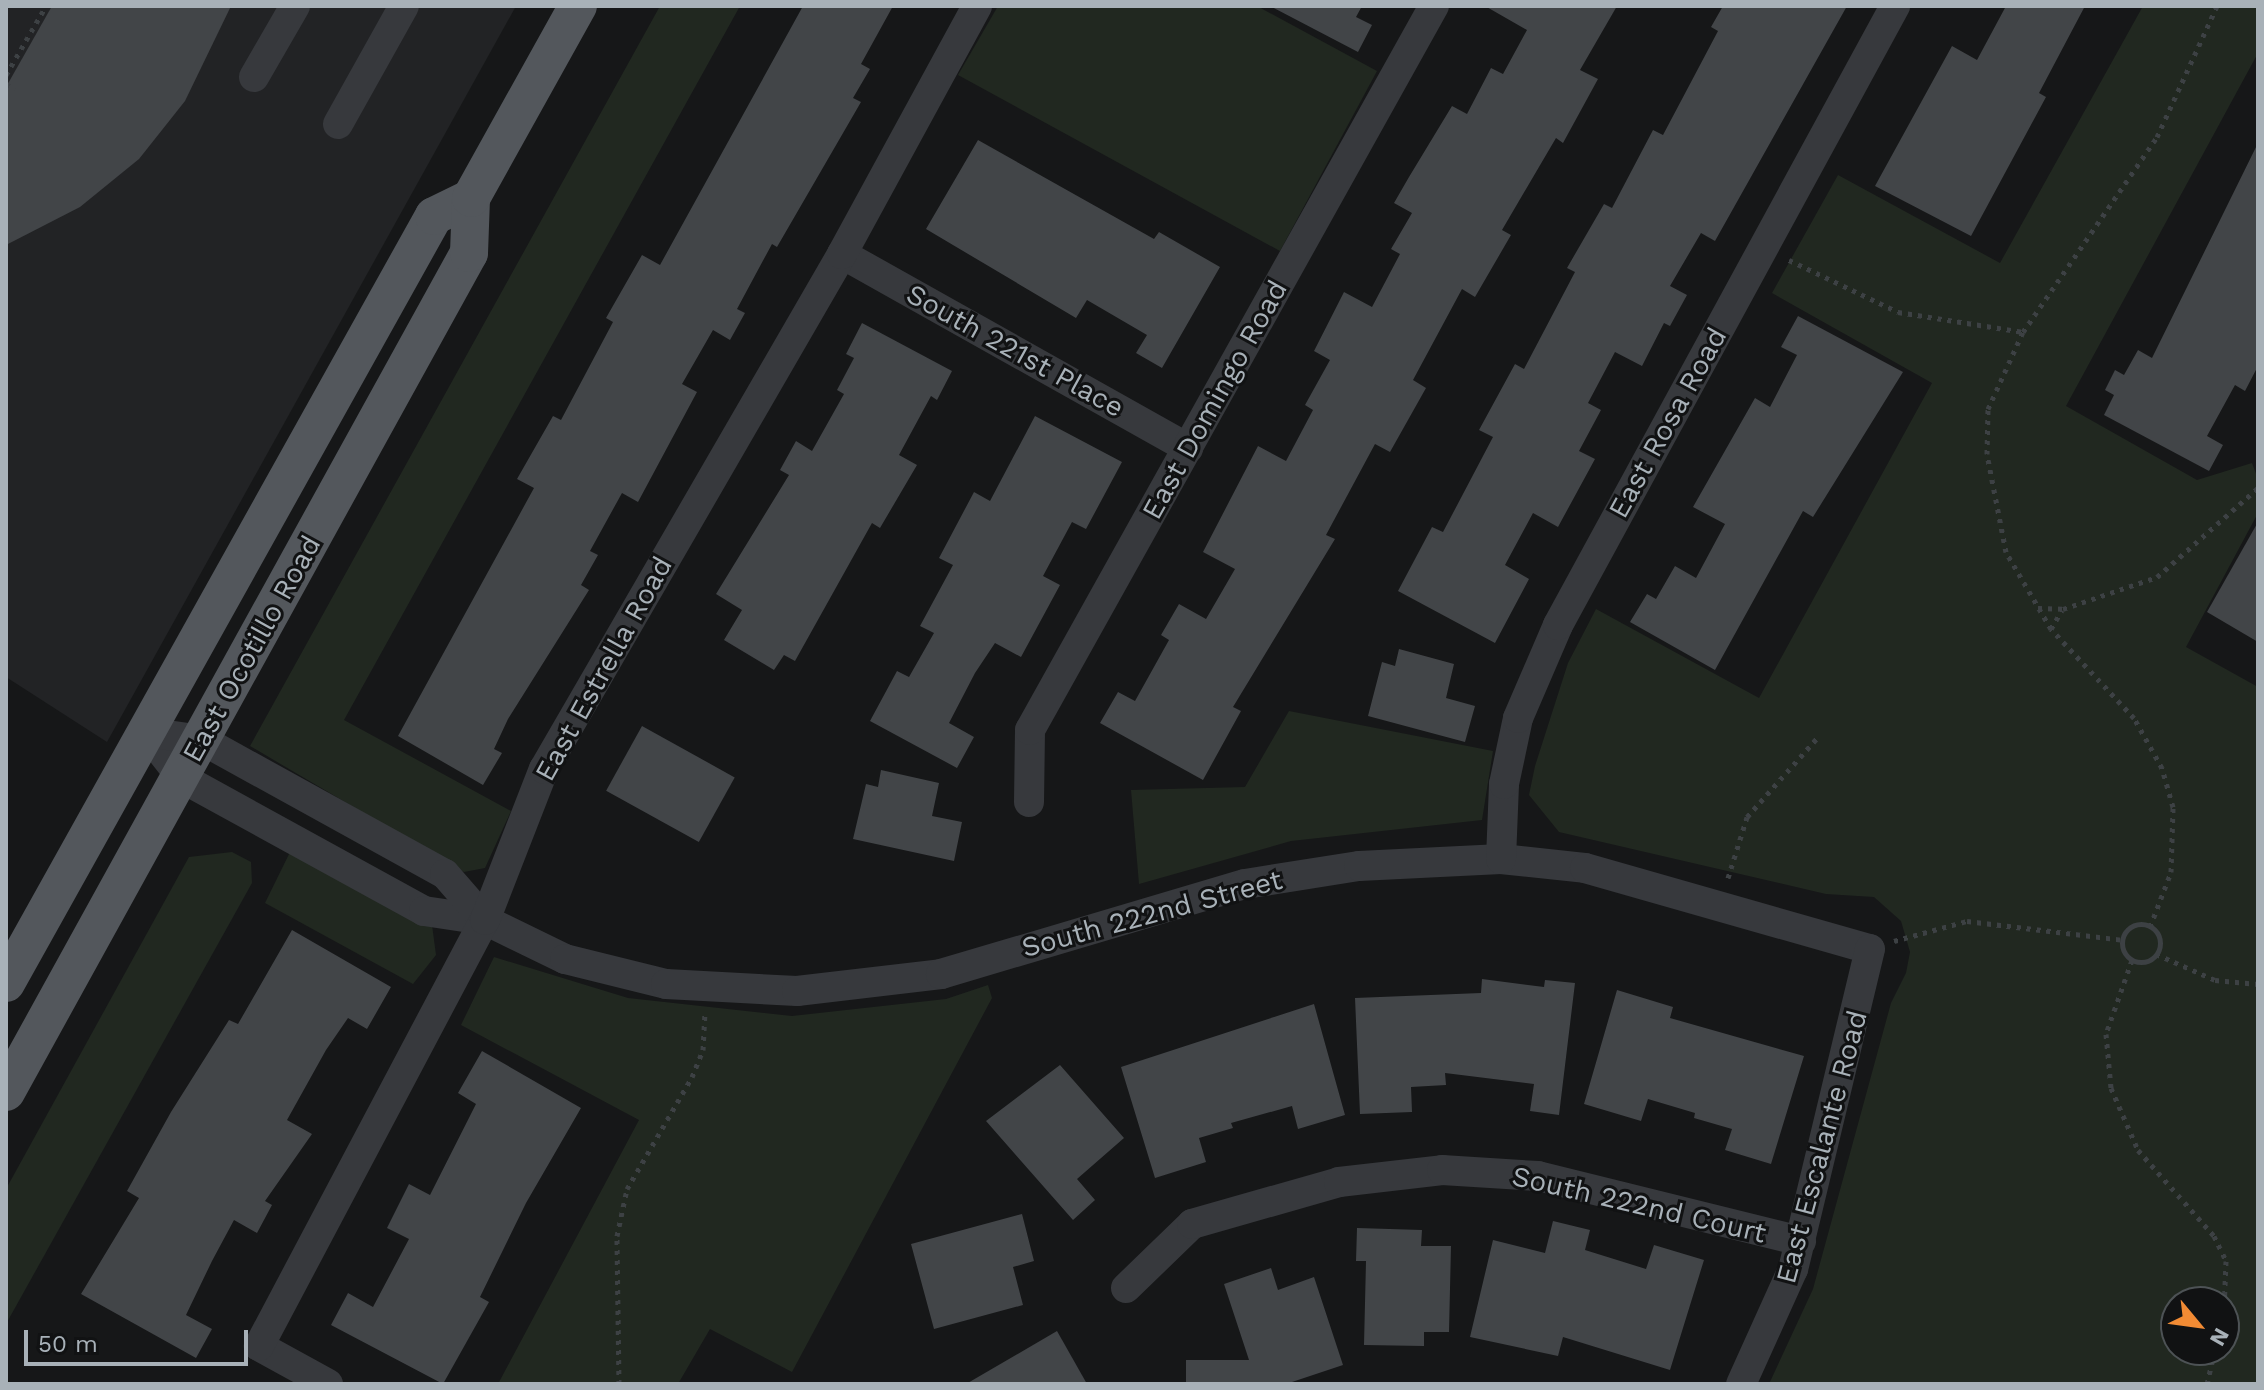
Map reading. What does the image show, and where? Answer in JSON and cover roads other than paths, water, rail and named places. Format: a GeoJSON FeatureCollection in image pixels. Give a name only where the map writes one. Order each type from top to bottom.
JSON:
{"type":"FeatureCollection","features":[{"type":"Feature","properties":{"kind":"main road","name":"East Ocotillo Road"},"geometry":{"type":"LineString","coordinates":[[6,1092],[469,253],[471,198],[578,6]]}},
{"type":"Feature","properties":{"kind":"main road","name":"East Ocotillo Road"},"geometry":{"type":"LineString","coordinates":[[6,983],[434,216],[471,198]]}},
{"type":"Feature","properties":{"kind":"street"},"geometry":{"type":"LineString","coordinates":[[254,77],[295,6]]}},
{"type":"Feature","properties":{"kind":"street"},"geometry":{"type":"LineString","coordinates":[[338,124],[404,6]]}},
{"type":"Feature","properties":{"kind":"street","name":"East Estrella Road"},"geometry":{"type":"LineString","coordinates":[[328,1384],[259,1346],[485,920],[544,769],[842,254],[977,6]]}},
{"type":"Feature","properties":{"kind":"street","name":"East Domingo Road"},"geometry":{"type":"LineString","coordinates":[[1029,802],[1030,730],[1434,6]]}},
{"type":"Feature","properties":{"kind":"street","name":"East Rosa Road"},"geometry":{"type":"LineString","coordinates":[[1501,859],[1504,784],[1518,718],[1558,625],[1895,6]]}},
{"type":"Feature","properties":{"kind":"street","name":"South 221st Place"},"geometry":{"type":"LineString","coordinates":[[842,254],[1188,448]]}},
{"type":"Feature","properties":{"kind":"street","name":"South 222nd Street"},"geometry":{"type":"LineString","coordinates":[[146,732],[202,740],[445,874],[485,920]]}},
{"type":"Feature","properties":{"kind":"street","name":"South 222nd Street"},"geometry":{"type":"LineString","coordinates":[[146,732],[182,778],[424,911],[485,920],[565,959],[666,984],[797,991],[941,974],[1245,884],[1359,866],[1501,859],[1585,868],[1870,949]]}},
{"type":"Feature","properties":{"kind":"street","name":"East Escalante Road"},"geometry":{"type":"LineString","coordinates":[[1741,1384],[1763,1345],[1801,1241],[1870,949]]}},
{"type":"Feature","properties":{"kind":"street","name":"South 222nd Court"},"geometry":{"type":"LineString","coordinates":[[1126,1288],[1192,1224],[1339,1182],[1442,1170],[1538,1176],[1801,1241]]}}]}
